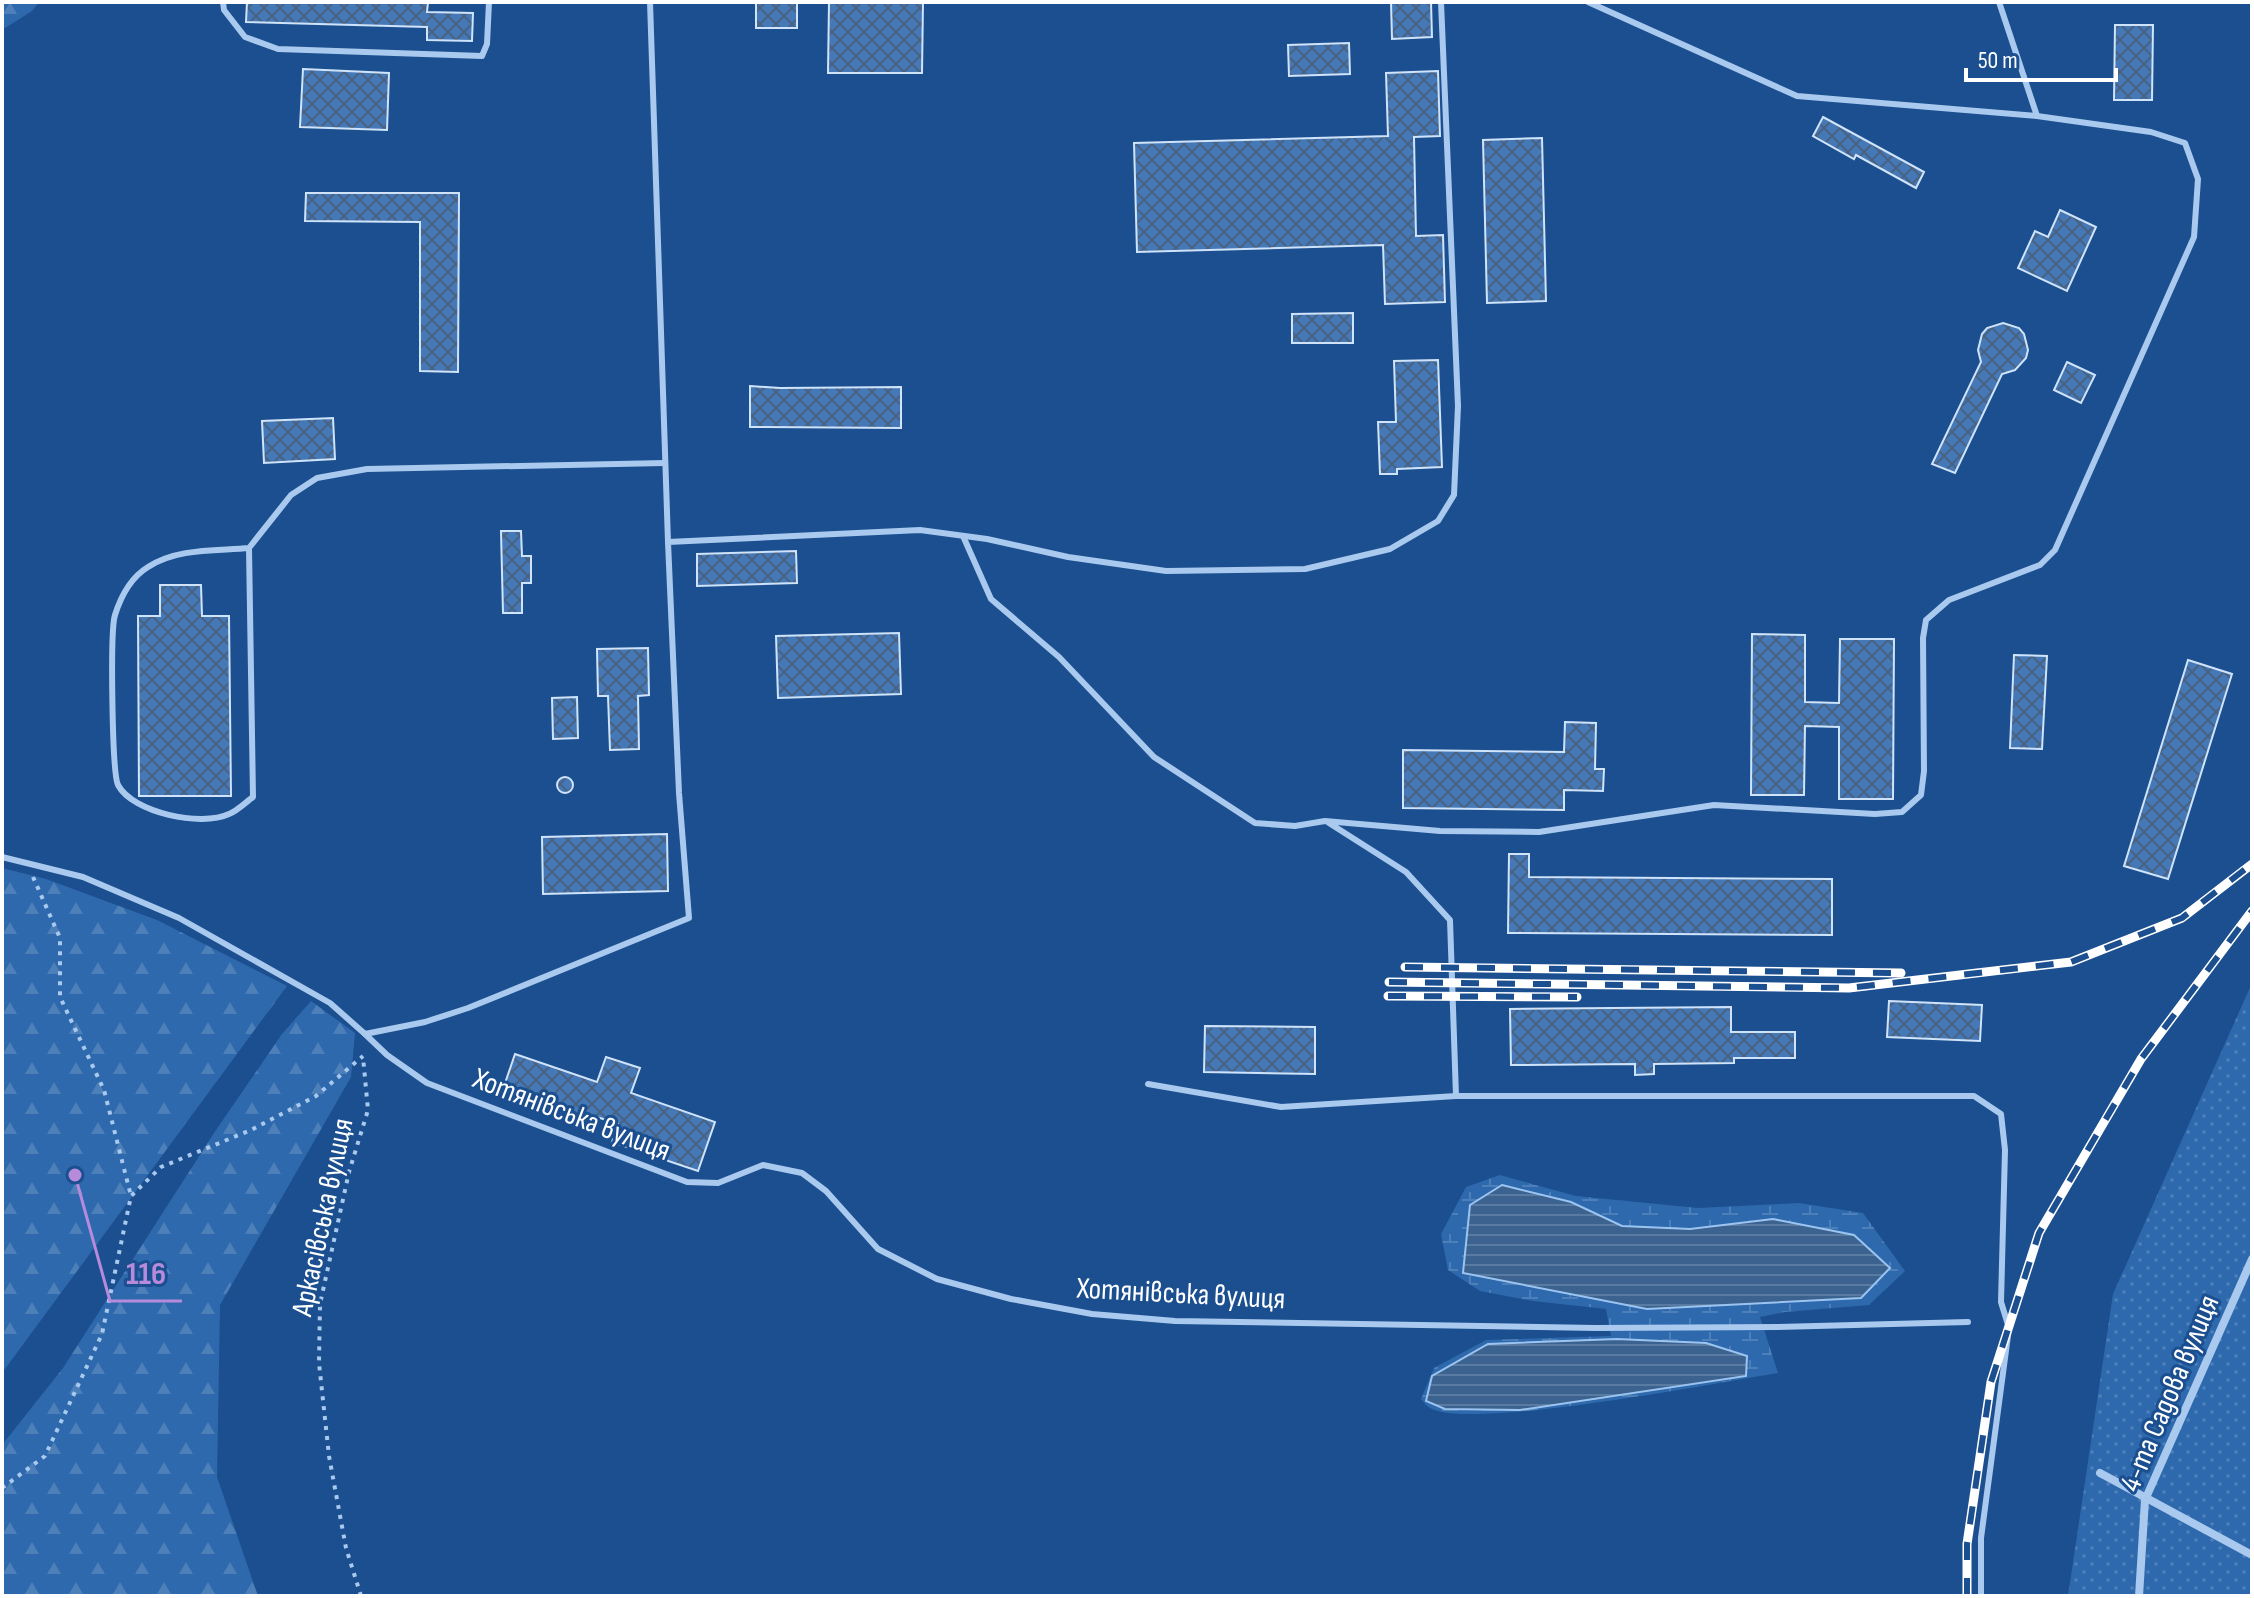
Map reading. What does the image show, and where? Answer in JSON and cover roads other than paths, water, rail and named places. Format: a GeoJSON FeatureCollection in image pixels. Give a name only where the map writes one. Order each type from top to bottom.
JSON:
{"type":"FeatureCollection","features":[{"type":"Feature","properties":{"kind":"street","name":"4-та Садова вулиця"},"geometry":{"type":"LineString","coordinates":[[2139,1596],[2145,1500],[2252,1259]]}},
{"type":"Feature","properties":{"kind":"street"},"geometry":{"type":"LineString","coordinates":[[2100,1473],[2252,1555]]}},
{"type":"Feature","properties":{"kind":"lane"},"geometry":{"type":"LineString","coordinates":[[223,2],[224,10],[245,37],[278,49],[482,56],[487,44],[489,2]]}},
{"type":"Feature","properties":{"kind":"lane"},"geometry":{"type":"LineString","coordinates":[[365,1034],[425,1022],[468,1008],[689,918],[679,793],[668,542],[650,2]]}},
{"type":"Feature","properties":{"kind":"lane"},"geometry":{"type":"LineString","coordinates":[[668,542],[920,530],[1166,571],[1305,569],[1390,549],[1438,521],[1454,495],[1458,406],[1441,2]]}},
{"type":"Feature","properties":{"kind":"lane"},"geometry":{"type":"LineString","coordinates":[[963,536],[991,599],[1059,657],[1154,757],[1255,823],[1295,826],[1325,821],[1440,831],[1539,832],[1714,805],[1875,814],[1902,812],[1921,795],[1924,771],[1923,638],[1926,620],[1949,600],[2040,565],[2055,550],[2194,237],[2198,179],[2185,143],[2151,132],[2037,116],[1797,96],[1588,2]]}},
{"type":"Feature","properties":{"kind":"lane"},"geometry":{"type":"LineString","coordinates":[[1999,2],[2037,116]]}},
{"type":"Feature","properties":{"kind":"lane"},"geometry":{"type":"LineString","coordinates":[[249,548],[173,554],[146,567],[125,588],[113,619],[113,750],[117,784],[135,803],[191,821],[228,815],[253,797],[249,548],[291,495],[317,478],[367,469],[665,463]]}},
{"type":"Feature","properties":{"kind":"lane"},"geometry":{"type":"LineString","coordinates":[[1325,821],[1406,872],[1450,920],[1456,1096]]}},
{"type":"Feature","properties":{"kind":"lane","name":"Хотянівська вулиця"},"geometry":{"type":"LineString","coordinates":[[2,857],[83,877],[179,918],[330,1003],[387,1055],[427,1083],[687,1182],[718,1183],[763,1165],[802,1173],[826,1191],[878,1249],[937,1279],[1011,1299],[1092,1314],[1175,1321],[1596,1328],[1968,1322]]}},
{"type":"Feature","properties":{"kind":"lane"},"geometry":{"type":"LineString","coordinates":[[1148,1084],[1281,1107],[1456,1096],[1974,1096],[2001,1114],[2005,1150],[2001,1302],[2009,1328],[1981,1538],[1981,1596]]}},
{"type":"Feature","properties":{"kind":"railway"},"geometry":{"type":"LineString","coordinates":[[1389,982],[1849,988],[2071,962],[2182,918],[2252,864]]}},
{"type":"Feature","properties":{"kind":"railway"},"geometry":{"type":"LineString","coordinates":[[1967,1596],[1967,1544],[1991,1382],[2039,1233],[2141,1059],[2252,911]]}},
{"type":"Feature","properties":{"kind":"railway"},"geometry":{"type":"LineString","coordinates":[[1405,967],[1901,973]]}},
{"type":"Feature","properties":{"kind":"railway"},"geometry":{"type":"LineString","coordinates":[[1388,996],[1577,997]]}},
{"type":"Feature","properties":{"kind":"place","name":"116"},"geometry":{"type":"Point","coordinates":[75,1175]}}]}
